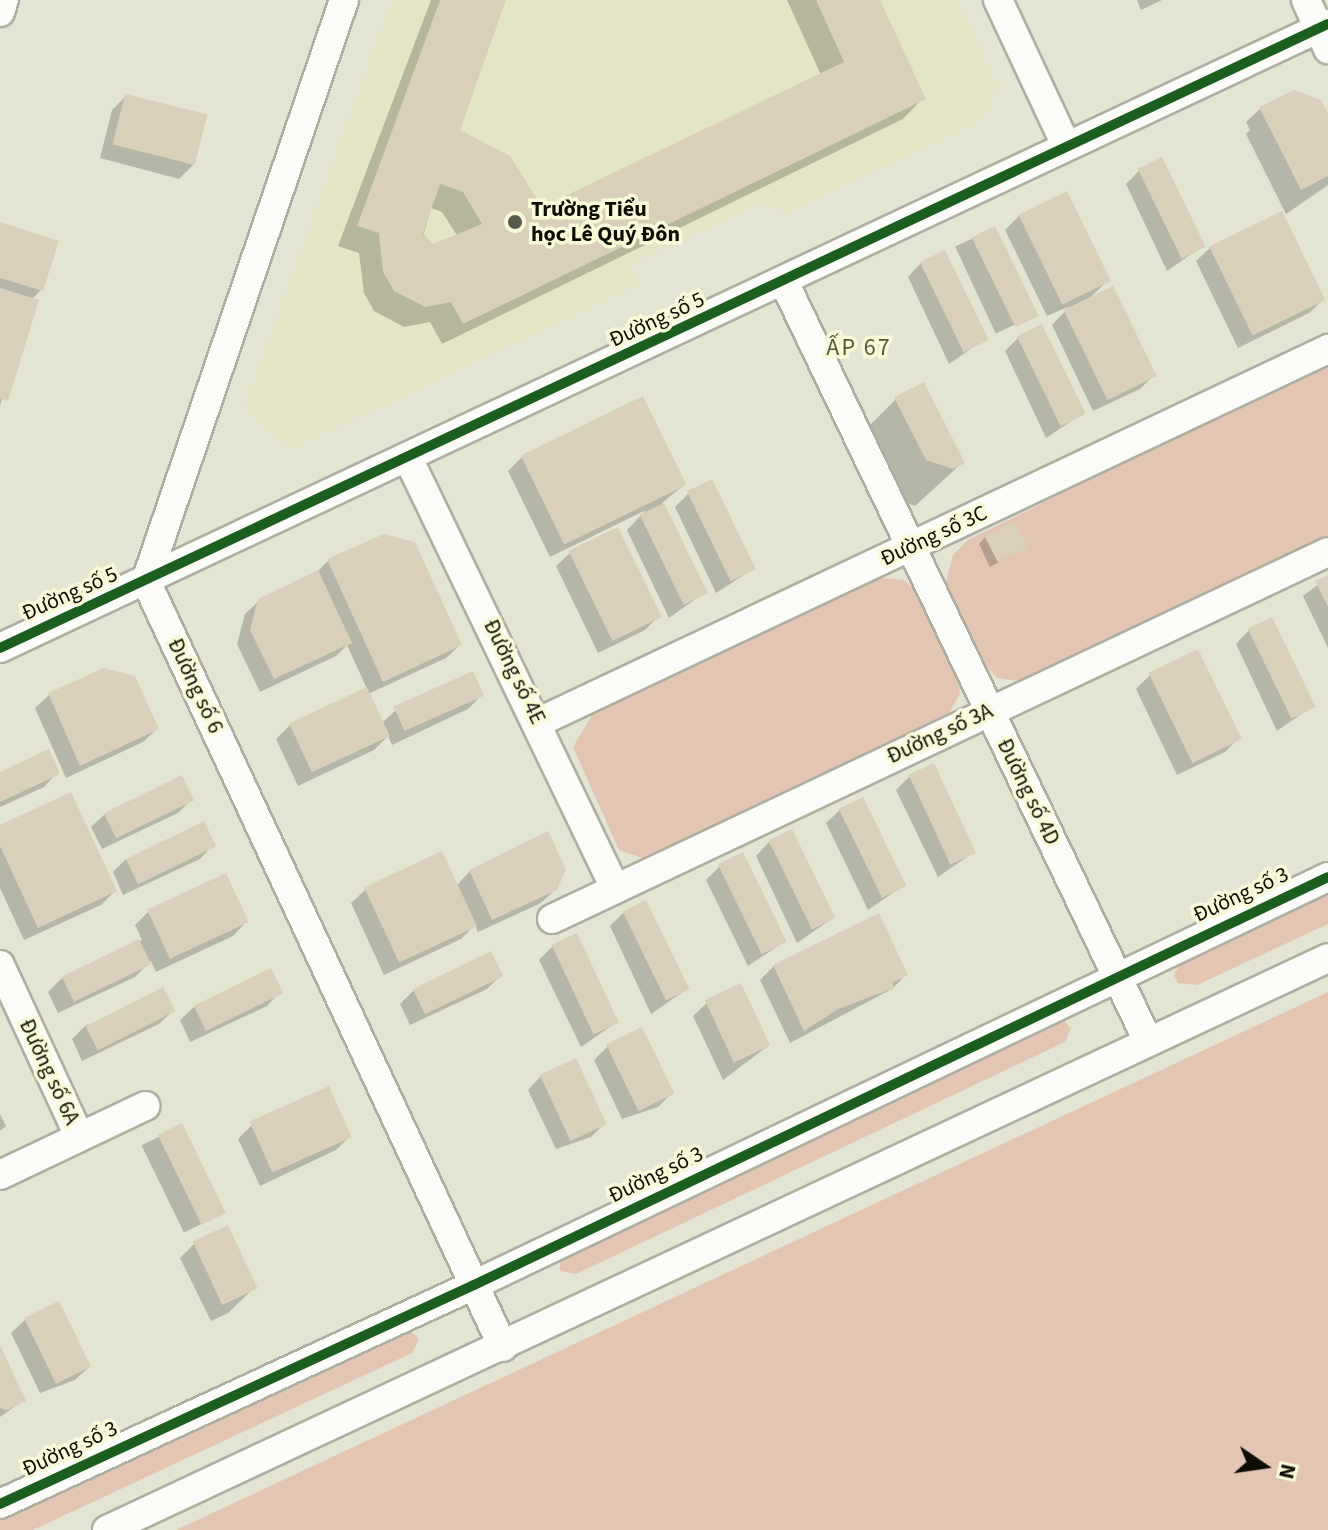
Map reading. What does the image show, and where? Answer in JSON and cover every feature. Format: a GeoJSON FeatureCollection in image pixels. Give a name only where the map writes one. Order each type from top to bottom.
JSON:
{"type":"FeatureCollection","features":[{"type":"Feature","properties":{"kind":"street"},"geometry":{"type":"LineString","coordinates":[[0,12],[4,0]]}},
{"type":"Feature","properties":{"kind":"street"},"geometry":{"type":"LineString","coordinates":[[146,581],[344,0]]}},
{"type":"Feature","properties":{"kind":"street"},"geometry":{"type":"LineString","coordinates":[[998,0],[1066,145]]}},
{"type":"Feature","properties":{"kind":"street"},"geometry":{"type":"LineString","coordinates":[[1306,0],[1325,34]]}},
{"type":"Feature","properties":{"kind":"street","name":"Đường số 5"},"geometry":{"type":"LineString","coordinates":[[0,648],[784,282],[1066,145],[1325,34]]}},
{"type":"Feature","properties":{"kind":"street","name":"Đường số 4D"},"geometry":{"type":"LineString","coordinates":[[784,282],[1148,1041]]}},
{"type":"Feature","properties":{"kind":"street","name":"Đường số 3C"},"geometry":{"type":"LineString","coordinates":[[539,722],[1328,349]]}},
{"type":"Feature","properties":{"kind":"street","name":"Đường số 4E"},"geometry":{"type":"LineString","coordinates":[[408,458],[539,722],[615,888]]}},
{"type":"Feature","properties":{"kind":"street","name":"Đường số 3A"},"geometry":{"type":"LineString","coordinates":[[552,919],[1328,552]]}},
{"type":"Feature","properties":{"kind":"street","name":"Đường số 6"},"geometry":{"type":"LineString","coordinates":[[146,581],[503,1347]]}},
{"type":"Feature","properties":{"kind":"street","name":"Đường số 3"},"geometry":{"type":"LineString","coordinates":[[0,1504],[474,1285],[1328,877]]}},
{"type":"Feature","properties":{"kind":"street"},"geometry":{"type":"LineString","coordinates":[[107,1530],[1328,958]]}},
{"type":"Feature","properties":{"kind":"street","name":"Đường số 6A"},"geometry":{"type":"LineString","coordinates":[[0,965],[79,1136]]}},
{"type":"Feature","properties":{"kind":"street"},"geometry":{"type":"LineString","coordinates":[[0,1175],[145,1106]]}},
{"type":"Feature","properties":{"kind":"shaded area","name":"Trường Tiểu học Lê Quý Đôn"},"geometry":{"type":"Polygon","coordinates":[[[397,0],[958,0],[998,87],[984,120],[785,214],[762,202],[630,265],[639,285],[290,450],[244,407],[390,4],[397,0]]]}},
{"type":"Feature","properties":{"kind":"shaded area"},"geometry":{"type":"Polygon","coordinates":[[[1328,361],[1328,541],[1028,682],[997,678],[984,664],[946,582],[953,555],[968,540],[1328,361]]]}},
{"type":"Feature","properties":{"kind":"shaded area"},"geometry":{"type":"Polygon","coordinates":[[[872,577],[904,580],[916,590],[957,677],[960,694],[946,718],[648,860],[619,850],[573,747],[592,715],[872,577]]]}},
{"type":"Feature","properties":{"kind":"shaded area"},"geometry":{"type":"Polygon","coordinates":[[[1328,890],[1328,924],[1197,985],[1178,983],[1174,975],[1184,956],[1328,890]]]}},
{"type":"Feature","properties":{"kind":"shaded area"},"geometry":{"type":"Polygon","coordinates":[[[1328,992],[1328,1530],[176,1530],[1328,992]]]}},
{"type":"Feature","properties":{"kind":"shaded area"},"geometry":{"type":"Polygon","coordinates":[[[1060,1017],[1071,1028],[1065,1042],[576,1274],[560,1271],[560,1257],[1060,1017]]]}},
{"type":"Feature","properties":{"kind":"shaded area"},"geometry":{"type":"Polygon","coordinates":[[[407,1328],[419,1339],[412,1353],[33,1530],[0,1530],[0,1515],[407,1328]]]}},
{"type":"Feature","properties":{"kind":"building"},"geometry":{"type":"Polygon","coordinates":[[[440,0],[506,0],[460,130],[510,156],[542,207],[844,62],[816,0],[880,0],[926,99],[463,324],[451,302],[425,307],[394,291],[383,272],[379,233],[357,226],[440,0]],[[440,184],[423,233],[433,244],[482,224],[463,192],[440,184]]]}},
{"type":"Feature","properties":{"kind":"building"},"geometry":{"type":"Polygon","coordinates":[[[1294,90],[1321,100],[1328,113],[1328,176],[1301,190],[1259,107],[1294,90]]]}},
{"type":"Feature","properties":{"kind":"building"},"geometry":{"type":"Polygon","coordinates":[[[125,94],[207,115],[195,165],[112,144],[125,94]]]}},
{"type":"Feature","properties":{"kind":"building"},"geometry":{"type":"Polygon","coordinates":[[[1162,157],[1206,247],[1182,259],[1138,169],[1162,157]]]}},
{"type":"Feature","properties":{"kind":"building"},"geometry":{"type":"Polygon","coordinates":[[[1067,191],[1111,281],[1062,305],[1018,215],[1067,191]]]}},
{"type":"Feature","properties":{"kind":"building"},"geometry":{"type":"Polygon","coordinates":[[[1282,211],[1325,300],[1253,335],[1209,247],[1282,211]]]}},
{"type":"Feature","properties":{"kind":"building"},"geometry":{"type":"Polygon","coordinates":[[[0,222],[59,241],[43,291],[0,278],[0,222]]]}},
{"type":"Feature","properties":{"kind":"building"},"geometry":{"type":"Polygon","coordinates":[[[995,226],[1039,316],[1015,327],[972,237],[995,226]]]}},
{"type":"Feature","properties":{"kind":"building"},"geometry":{"type":"Polygon","coordinates":[[[945,250],[989,340],[964,352],[920,262],[945,250]]]}},
{"type":"Feature","properties":{"kind":"building"},"geometry":{"type":"Polygon","coordinates":[[[1113,286],[1157,376],[1107,400],[1064,310],[1113,286]]]}},
{"type":"Feature","properties":{"kind":"building"},"geometry":{"type":"Polygon","coordinates":[[[0,288],[39,300],[8,401],[0,399],[0,288]]]}},
{"type":"Feature","properties":{"kind":"building"},"geometry":{"type":"Polygon","coordinates":[[[1042,324],[1086,414],[1061,426],[1017,336],[1042,324]]]}},
{"type":"Feature","properties":{"kind":"building"},"geometry":{"type":"Polygon","coordinates":[[[924,382],[965,463],[953,469],[926,460],[894,397],[924,382]]]}},
{"type":"Feature","properties":{"kind":"building"},"geometry":{"type":"Polygon","coordinates":[[[643,396],[686,485],[564,545],[521,456],[643,396]]]}},
{"type":"Feature","properties":{"kind":"building"},"geometry":{"type":"Polygon","coordinates":[[[712,479],[756,569],[731,581],[687,491],[712,479]]]}},
{"type":"Feature","properties":{"kind":"building"},"geometry":{"type":"Polygon","coordinates":[[[664,503],[708,593],[684,605],[640,515],[664,503]]]}},
{"type":"Feature","properties":{"kind":"building"},"geometry":{"type":"Polygon","coordinates":[[[1015,521],[1028,547],[998,562],[985,536],[1015,521]]]}},
{"type":"Feature","properties":{"kind":"building"},"geometry":{"type":"Polygon","coordinates":[[[618,527],[662,617],[612,641],[569,551],[618,527]]]}},
{"type":"Feature","properties":{"kind":"building"},"geometry":{"type":"Polygon","coordinates":[[[384,534],[415,542],[462,645],[383,682],[327,559],[384,534]]]}},
{"type":"Feature","properties":{"kind":"building"},"geometry":{"type":"Polygon","coordinates":[[[318,570],[352,643],[274,679],[250,630],[258,599],[318,570]]]}},
{"type":"Feature","properties":{"kind":"building"},"geometry":{"type":"Polygon","coordinates":[[[1328,575],[1328,607],[1315,581],[1328,575]]]}},
{"type":"Feature","properties":{"kind":"building"},"geometry":{"type":"Polygon","coordinates":[[[1272,617],[1316,707],[1292,719],[1248,629],[1272,617]]]}},
{"type":"Feature","properties":{"kind":"building"},"geometry":{"type":"Polygon","coordinates":[[[1198,649],[1242,739],[1192,763],[1149,673],[1198,649]]]}},
{"type":"Feature","properties":{"kind":"building"},"geometry":{"type":"Polygon","coordinates":[[[104,668],[135,676],[159,729],[80,766],[48,693],[104,668]]]}},
{"type":"Feature","properties":{"kind":"building"},"geometry":{"type":"Polygon","coordinates":[[[473,671],[484,696],[405,731],[394,706],[473,671]]]}},
{"type":"Feature","properties":{"kind":"building"},"geometry":{"type":"Polygon","coordinates":[[[367,687],[390,736],[312,772],[289,723],[367,687]]]}},
{"type":"Feature","properties":{"kind":"building"},"geometry":{"type":"Polygon","coordinates":[[[49,749],[60,774],[0,802],[0,772],[49,749]]]}},
{"type":"Feature","properties":{"kind":"building"},"geometry":{"type":"Polygon","coordinates":[[[934,763],[976,853],[950,865],[909,775],[934,763]]]}},
{"type":"Feature","properties":{"kind":"building"},"geometry":{"type":"Polygon","coordinates":[[[182,775],[194,800],[116,838],[104,813],[182,775]]]}},
{"type":"Feature","properties":{"kind":"building"},"geometry":{"type":"Polygon","coordinates":[[[71,792],[117,891],[38,928],[0,846],[0,825],[71,792]]]}},
{"type":"Feature","properties":{"kind":"building"},"geometry":{"type":"Polygon","coordinates":[[[863,797],[906,886],[882,898],[839,809],[863,797]]]}},
{"type":"Feature","properties":{"kind":"building"},"geometry":{"type":"Polygon","coordinates":[[[204,821],[216,846],[138,884],[126,859],[204,821]]]}},
{"type":"Feature","properties":{"kind":"building"},"geometry":{"type":"Polygon","coordinates":[[[792,829],[835,918],[812,929],[769,840],[792,829]]]}},
{"type":"Feature","properties":{"kind":"building"},"geometry":{"type":"Polygon","coordinates":[[[548,831],[566,869],[557,890],[492,920],[469,870],[548,831]]]}},
{"type":"Feature","properties":{"kind":"building"},"geometry":{"type":"Polygon","coordinates":[[[442,851],[477,926],[399,963],[364,887],[442,851]]]}},
{"type":"Feature","properties":{"kind":"building"},"geometry":{"type":"Polygon","coordinates":[[[743,852],[787,942],[762,954],[718,864],[743,852]]]}},
{"type":"Feature","properties":{"kind":"building"},"geometry":{"type":"Polygon","coordinates":[[[226,873],[249,922],[170,959],[147,910],[226,873]]]}},
{"type":"Feature","properties":{"kind":"building"},"geometry":{"type":"Polygon","coordinates":[[[646,900],[689,989],[666,1000],[623,911],[646,900]]]}},
{"type":"Feature","properties":{"kind":"building"},"geometry":{"type":"Polygon","coordinates":[[[879,913],[908,975],[892,983],[894,988],[838,1009],[804,1031],[773,965],[879,913]]]}},
{"type":"Feature","properties":{"kind":"building"},"geometry":{"type":"Polygon","coordinates":[[[577,933],[619,1023],[593,1035],[552,945],[577,933]]]}},
{"type":"Feature","properties":{"kind":"building"},"geometry":{"type":"Polygon","coordinates":[[[139,939],[151,964],[74,1002],[62,977],[139,939]]]}},
{"type":"Feature","properties":{"kind":"building"},"geometry":{"type":"Polygon","coordinates":[[[491,951],[503,976],[425,1014],[413,989],[491,951]]]}},
{"type":"Feature","properties":{"kind":"building"},"geometry":{"type":"Polygon","coordinates":[[[271,968],[283,993],[206,1031],[194,1006],[271,968]]]}},
{"type":"Feature","properties":{"kind":"building"},"geometry":{"type":"Polygon","coordinates":[[[741,983],[770,1046],[734,1062],[705,1000],[741,983]]]}},
{"type":"Feature","properties":{"kind":"building"},"geometry":{"type":"Polygon","coordinates":[[[163,987],[175,1011],[98,1051],[85,1026],[163,987]]]}},
{"type":"Feature","properties":{"kind":"building"},"geometry":{"type":"Polygon","coordinates":[[[642,1027],[674,1094],[638,1111],[606,1045],[642,1027]]]}},
{"type":"Feature","properties":{"kind":"building"},"geometry":{"type":"Polygon","coordinates":[[[576,1058],[607,1124],[571,1141],[540,1075],[576,1058]]]}},
{"type":"Feature","properties":{"kind":"building"},"geometry":{"type":"Polygon","coordinates":[[[329,1086],[352,1137],[272,1173],[250,1121],[329,1086]]]}},
{"type":"Feature","properties":{"kind":"building"},"geometry":{"type":"Polygon","coordinates":[[[182,1123],[226,1213],[202,1225],[158,1135],[182,1123]]]}},
{"type":"Feature","properties":{"kind":"building"},"geometry":{"type":"Polygon","coordinates":[[[228,1225],[258,1288],[222,1305],[193,1241],[228,1225]]]}},
{"type":"Feature","properties":{"kind":"building"},"geometry":{"type":"Polygon","coordinates":[[[59,1301],[91,1367],[56,1384],[24,1318],[59,1301]]]}},
{"type":"Feature","properties":{"kind":"building"},"geometry":{"type":"Polygon","coordinates":[[[0,1345],[26,1401],[7,1410],[0,1408],[0,1345]]]}},
{"type":"Feature","properties":{"kind":"cycle path"},"geometry":{"type":"LineString","coordinates":[[0,648],[1328,24]]}},
{"type":"Feature","properties":{"kind":"cycle path"},"geometry":{"type":"LineString","coordinates":[[0,1504],[474,1285],[1328,877]]}},
{"type":"Feature","properties":{"kind":"place","name":"Trường Tiểu học Lê Quý Đôn"},"geometry":{"type":"Point","coordinates":[515,222]}},
{"type":"Feature","properties":{"kind":"district","name":"ẤP 67"},"geometry":{"type":"Point","coordinates":[859,348]}}]}
